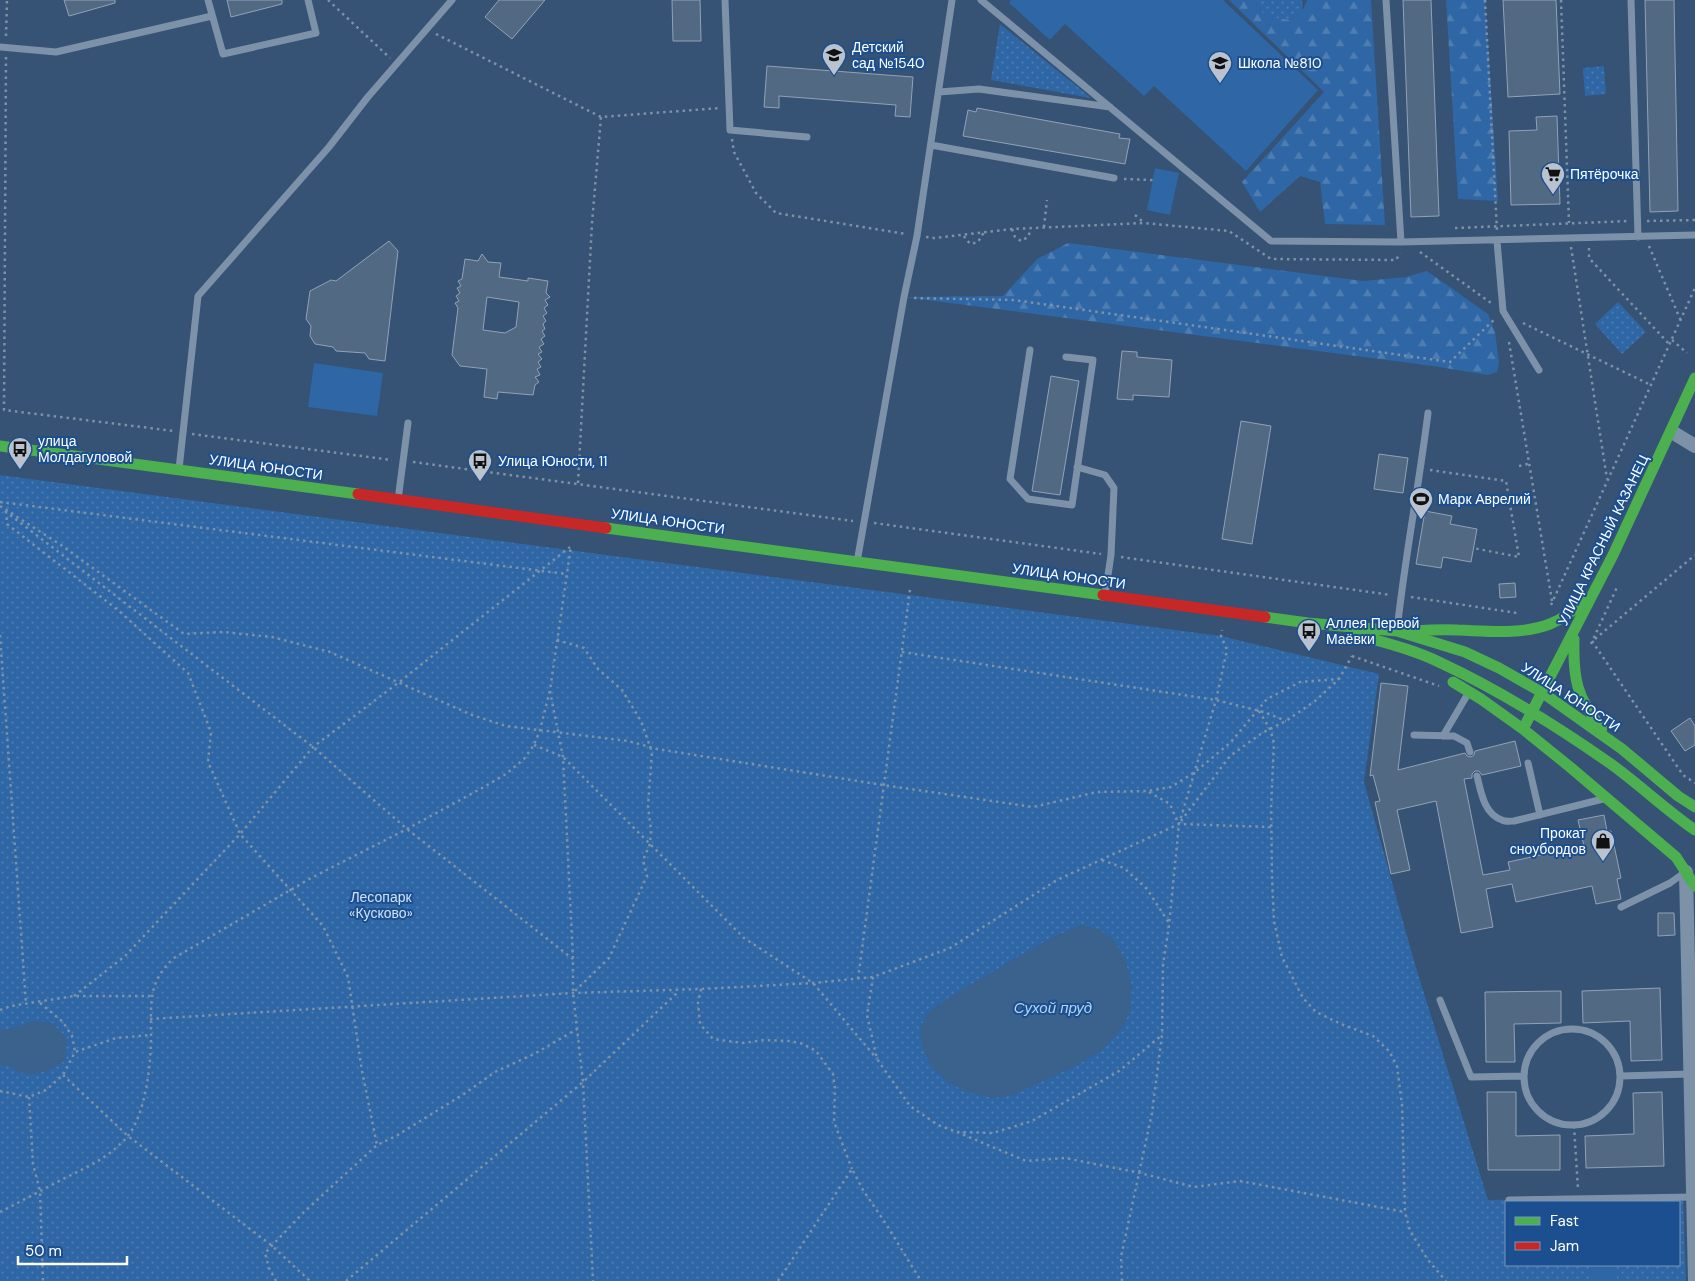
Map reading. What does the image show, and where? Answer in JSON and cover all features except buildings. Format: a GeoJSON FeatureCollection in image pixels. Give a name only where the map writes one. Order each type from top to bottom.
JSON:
{"type":"FeatureCollection","features":[{"type":"Feature","properties":{"kind":"main road","name":"УЛИЦА КРАСНЫЙ КАЗАНЕЦ"},"geometry":{"type":"LineString","coordinates":[[1524,730],[1597,589],[1672,432],[1695,378]]}},
{"type":"Feature","properties":{"kind":"main road","name":"УЛИЦА ЮНОСТИ"},"geometry":{"type":"LineString","coordinates":[[0,446],[1105,596],[1331,626],[1400,632],[1465,652],[1499,668],[1543,693],[1622,749]]}},
{"type":"Feature","properties":{"kind":"main road"},"geometry":{"type":"LineString","coordinates":[[1400,632],[1429,629],[1519,631],[1546,627],[1565,619],[1597,589]]}},
{"type":"Feature","properties":{"kind":"main road","name":"УЛИЦА ЮНОСТИ"},"geometry":{"type":"LineString","coordinates":[[1331,626],[1414,652],[1470,677],[1532,713],[1612,765],[1669,812],[1695,830]]}},
{"type":"Feature","properties":{"kind":"main road"},"geometry":{"type":"LineString","coordinates":[[1574,634],[1573,668],[1580,698],[1596,722],[1622,749],[1678,796],[1695,807]]}},
{"type":"Feature","properties":{"kind":"main road"},"geometry":{"type":"LineString","coordinates":[[1414,652],[1443,675],[1524,730],[1606,798],[1676,857],[1695,886]]}},
{"type":"Feature","properties":{"kind":"street"},"geometry":{"type":"LineString","coordinates":[[1672,432],[1695,446]]}},
{"type":"Feature","properties":{"kind":"street"},"geometry":{"type":"LineString","coordinates":[[1686,871],[1695,1281]]}},
{"type":"Feature","properties":{"kind":"lane"},"geometry":{"type":"LineString","coordinates":[[208,0],[223,54],[316,33],[308,0]]}},
{"type":"Feature","properties":{"kind":"lane"},"geometry":{"type":"LineString","coordinates":[[179,470],[198,296],[329,148],[367,98],[452,0]]}},
{"type":"Feature","properties":{"kind":"lane"},"geometry":{"type":"LineString","coordinates":[[725,0],[730,130],[807,137]]}},
{"type":"Feature","properties":{"kind":"lane"},"geometry":{"type":"LineString","coordinates":[[857,562],[916,236],[952,0]]}},
{"type":"Feature","properties":{"kind":"lane"},"geometry":{"type":"LineString","coordinates":[[981,0],[1272,241],[1497,241],[1695,235]]}},
{"type":"Feature","properties":{"kind":"lane"},"geometry":{"type":"LineString","coordinates":[[1386,0],[1403,242]]}},
{"type":"Feature","properties":{"kind":"lane"},"geometry":{"type":"LineString","coordinates":[[1631,0],[1638,221],[1641,237]]}},
{"type":"Feature","properties":{"kind":"lane"},"geometry":{"type":"LineString","coordinates":[[3,48],[56,52],[212,16]]}},
{"type":"Feature","properties":{"kind":"lane"},"geometry":{"type":"LineString","coordinates":[[939,92],[979,89],[1111,107]]}},
{"type":"Feature","properties":{"kind":"lane"},"geometry":{"type":"LineString","coordinates":[[931,145],[1114,178]]}},
{"type":"Feature","properties":{"kind":"lane"},"geometry":{"type":"LineString","coordinates":[[1497,241],[1503,311],[1539,370]]}},
{"type":"Feature","properties":{"kind":"lane"},"geometry":{"type":"LineString","coordinates":[[1030,350],[1010,479],[1028,499],[1072,505],[1093,360],[1066,356]]}},
{"type":"Feature","properties":{"kind":"lane"},"geometry":{"type":"LineString","coordinates":[[1400,632],[1401,596],[1428,413]]}},
{"type":"Feature","properties":{"kind":"lane"},"geometry":{"type":"LineString","coordinates":[[398,500],[408,424]]}},
{"type":"Feature","properties":{"kind":"lane"},"geometry":{"type":"LineString","coordinates":[[1077,467],[1105,475],[1114,488],[1110,555],[1105,596]]}},
{"type":"Feature","properties":{"kind":"lane"},"geometry":{"type":"LineString","coordinates":[[1443,736],[1469,692]]}},
{"type":"Feature","properties":{"kind":"lane"},"geometry":{"type":"LineString","coordinates":[[1414,735],[1454,736],[1467,743],[1470,752]]}},
{"type":"Feature","properties":{"kind":"lane"},"geometry":{"type":"LineString","coordinates":[[1528,763],[1540,815]]}},
{"type":"Feature","properties":{"kind":"lane"},"geometry":{"type":"LineString","coordinates":[[1477,776],[1486,806],[1490,812],[1501,820],[1514,821],[1606,798]]}},
{"type":"Feature","properties":{"kind":"lane"},"geometry":{"type":"LineString","coordinates":[[1621,907],[1670,883],[1686,871]]}},
{"type":"Feature","properties":{"kind":"lane"},"geometry":{"type":"LineString","coordinates":[[1440,1000],[1471,1077],[1523,1076]]}},
{"type":"Feature","properties":{"kind":"lane"},"geometry":{"type":"LineString","coordinates":[[1561,1029],[1583,1029],[1602,1039],[1616,1056],[1621,1076],[1615,1101],[1598,1119],[1574,1126],[1554,1122],[1538,1112],[1527,1095],[1523,1076],[1528,1055],[1542,1038],[1561,1029]]}},
{"type":"Feature","properties":{"kind":"lane"},"geometry":{"type":"LineString","coordinates":[[1621,1076],[1690,1074]]}},
{"type":"Feature","properties":{"kind":"lane"},"geometry":{"type":"LineString","coordinates":[[1509,1200],[1693,1197]]}},
{"type":"Feature","properties":{"kind":"path"},"geometry":{"type":"LineString","coordinates":[[7,0],[3,48],[4,410],[578,483],[1519,613]]}},
{"type":"Feature","properties":{"kind":"path"},"geometry":{"type":"LineString","coordinates":[[328,0],[396,64]]}},
{"type":"Feature","properties":{"kind":"path"},"geometry":{"type":"LineString","coordinates":[[1485,0],[1497,241]]}},
{"type":"Feature","properties":{"kind":"path"},"geometry":{"type":"LineString","coordinates":[[1561,0],[1569,224]]}},
{"type":"Feature","properties":{"kind":"path"},"geometry":{"type":"LineString","coordinates":[[426,29],[601,117],[729,107]]}},
{"type":"Feature","properties":{"kind":"path"},"geometry":{"type":"LineString","coordinates":[[578,483],[590,253],[601,117]]}},
{"type":"Feature","properties":{"kind":"path"},"geometry":{"type":"LineString","coordinates":[[730,130],[734,152],[756,193],[776,213],[934,238],[1044,227],[1144,223],[1229,231],[1271,259],[1396,260],[1403,242],[1525,324],[1651,385]]}},
{"type":"Feature","properties":{"kind":"path"},"geometry":{"type":"LineString","coordinates":[[1114,178],[1153,180]]}},
{"type":"Feature","properties":{"kind":"path"},"geometry":{"type":"LineString","coordinates":[[1044,227],[1047,200]]}},
{"type":"Feature","properties":{"kind":"path"},"geometry":{"type":"LineString","coordinates":[[1135,215],[1144,223]]}},
{"type":"Feature","properties":{"kind":"path"},"geometry":{"type":"LineString","coordinates":[[1455,228],[1695,220]]}},
{"type":"Feature","properties":{"kind":"path"},"geometry":{"type":"LineString","coordinates":[[1587,223],[1589,258],[1670,345]]}},
{"type":"Feature","properties":{"kind":"path"},"geometry":{"type":"LineString","coordinates":[[1012,230],[1015,237],[1021,241],[1028,237],[1031,229]]}},
{"type":"Feature","properties":{"kind":"path"},"geometry":{"type":"LineString","coordinates":[[964,236],[971,244],[978,242],[984,232]]}},
{"type":"Feature","properties":{"kind":"path"},"geometry":{"type":"LineString","coordinates":[[1641,237],[1681,320]]}},
{"type":"Feature","properties":{"kind":"path"},"geometry":{"type":"LineString","coordinates":[[1569,238],[1607,481]]}},
{"type":"Feature","properties":{"kind":"path"},"geometry":{"type":"LineString","coordinates":[[1550,607],[1695,288]]}},
{"type":"Feature","properties":{"kind":"path"},"geometry":{"type":"LineString","coordinates":[[904,297],[1014,300],[1450,362],[1503,311]]}},
{"type":"Feature","properties":{"kind":"path"},"geometry":{"type":"LineString","coordinates":[[1508,339],[1552,602]]}},
{"type":"Feature","properties":{"kind":"path"},"geometry":{"type":"LineString","coordinates":[[1672,340],[1687,353]]}},
{"type":"Feature","properties":{"kind":"path"},"geometry":{"type":"LineString","coordinates":[[1519,466],[1528,464]]}},
{"type":"Feature","properties":{"kind":"path"},"geometry":{"type":"LineString","coordinates":[[1421,468],[1506,481],[1519,557],[1473,548]]}},
{"type":"Feature","properties":{"kind":"path"},"geometry":{"type":"LineString","coordinates":[[0,502],[566,574]]}},
{"type":"Feature","properties":{"kind":"path"},"geometry":{"type":"LineString","coordinates":[[0,506],[313,746],[407,829],[573,960]]}},
{"type":"Feature","properties":{"kind":"path"},"geometry":{"type":"LineString","coordinates":[[0,506],[61,545],[184,634],[223,632],[272,637],[330,652],[472,715],[506,726],[628,741],[650,747],[883,785],[1033,807],[1097,792],[1148,791],[1171,787],[1195,772],[1230,743],[1259,711],[1267,699],[1300,682],[1339,679]]}},
{"type":"Feature","properties":{"kind":"path"},"geometry":{"type":"LineString","coordinates":[[6,511],[7,524],[119,611],[188,673],[211,732],[208,762],[240,834],[323,926],[348,977],[362,1071],[377,1144]]}},
{"type":"Feature","properties":{"kind":"path"},"geometry":{"type":"LineString","coordinates":[[0,1212],[107,1157],[128,1136],[141,1109],[147,1082],[151,1034],[151,996],[155,982],[164,967],[174,958],[290,890],[407,829],[506,774],[524,759],[534,745],[540,730],[550,690],[571,546],[398,683],[313,746],[240,834],[125,956],[74,996]]}},
{"type":"Feature","properties":{"kind":"path"},"geometry":{"type":"LineString","coordinates":[[1695,555],[1592,641],[1683,775],[1695,783]]}},
{"type":"Feature","properties":{"kind":"path"},"geometry":{"type":"LineString","coordinates":[[858,979],[910,590]]}},
{"type":"Feature","properties":{"kind":"path"},"geometry":{"type":"LineString","coordinates":[[1122,1281],[1121,1257],[1152,1113],[1162,1035],[1163,965],[1179,824],[1216,700],[1228,650],[1221,636],[1222,630]]}},
{"type":"Feature","properties":{"kind":"path"},"geometry":{"type":"LineString","coordinates":[[0,635],[26,1004]]}},
{"type":"Feature","properties":{"kind":"path"},"geometry":{"type":"LineString","coordinates":[[557,640],[584,648],[598,669],[622,690],[641,721],[652,752],[648,806],[651,830],[650,844],[643,860],[647,876],[609,958],[573,993]]}},
{"type":"Feature","properties":{"kind":"path"},"geometry":{"type":"LineString","coordinates":[[901,652],[1216,700],[1259,711],[1286,721]]}},
{"type":"Feature","properties":{"kind":"path"},"geometry":{"type":"LineString","coordinates":[[1179,824],[1230,756],[1270,729],[1286,721],[1315,700],[1339,679],[1352,656],[1443,687]]}},
{"type":"Feature","properties":{"kind":"path"},"geometry":{"type":"LineString","coordinates":[[550,690],[563,757],[573,993],[583,1082],[593,1281]]}},
{"type":"Feature","properties":{"kind":"path"},"geometry":{"type":"LineString","coordinates":[[1259,711],[1270,729],[1274,743],[1271,826],[1274,921],[1282,957],[1303,998],[1316,1012],[1340,1024],[1373,1036],[1389,1051],[1397,1066],[1402,1105],[1405,1212],[1410,1231],[1428,1260],[1446,1281]]}},
{"type":"Feature","properties":{"kind":"path"},"geometry":{"type":"LineString","coordinates":[[534,745],[563,757],[744,938],[813,983],[877,1059],[910,1106],[938,1125],[1026,1161],[1065,1158],[1140,1173],[1194,1187],[1240,1181],[1405,1212]]}},
{"type":"Feature","properties":{"kind":"path"},"geometry":{"type":"LineString","coordinates":[[1148,791],[1170,804],[1179,824]]}},
{"type":"Feature","properties":{"kind":"path"},"geometry":{"type":"LineString","coordinates":[[150,1019],[573,993],[701,989],[873,978],[950,948],[1057,880],[1179,824],[1271,826]]}},
{"type":"Feature","properties":{"kind":"path"},"geometry":{"type":"LineString","coordinates":[[1101,860],[1124,868],[1147,889],[1169,924]]}},
{"type":"Feature","properties":{"kind":"path"},"geometry":{"type":"LineString","coordinates":[[873,978],[867,1015],[877,1059]]}},
{"type":"Feature","properties":{"kind":"path"},"geometry":{"type":"LineString","coordinates":[[701,989],[698,1003],[700,1024],[713,1039],[744,1043],[764,1040],[790,1040],[816,1051],[833,1074],[835,1090],[834,1122],[852,1169],[920,1281]]}},
{"type":"Feature","properties":{"kind":"path"},"geometry":{"type":"LineString","coordinates":[[346,1281],[583,1082],[680,990]]}},
{"type":"Feature","properties":{"kind":"path"},"geometry":{"type":"LineString","coordinates":[[0,1010],[11,1006],[74,996],[151,996]]}},
{"type":"Feature","properties":{"kind":"path"},"geometry":{"type":"LineString","coordinates":[[0,1091],[29,1097],[46,1090],[63,1075],[75,1052],[72,1036],[63,1022],[39,1002]]}},
{"type":"Feature","properties":{"kind":"path"},"geometry":{"type":"LineString","coordinates":[[276,1281],[269,1268],[265,1253],[335,1182],[377,1144],[396,1136],[464,1094],[495,1072],[536,1053],[578,1028]]}},
{"type":"Feature","properties":{"kind":"path"},"geometry":{"type":"LineString","coordinates":[[75,1052],[116,1038],[151,1034]]}},
{"type":"Feature","properties":{"kind":"path"},"geometry":{"type":"LineString","coordinates":[[957,1132],[993,1133],[1032,1121],[1119,1071],[1162,1035]]}},
{"type":"Feature","properties":{"kind":"path"},"geometry":{"type":"LineString","coordinates":[[63,1075],[128,1136],[271,1245],[310,1281]]}},
{"type":"Feature","properties":{"kind":"path"},"geometry":{"type":"LineString","coordinates":[[29,1097],[33,1164],[40,1191],[43,1281]]}},
{"type":"Feature","properties":{"kind":"path"},"geometry":{"type":"LineString","coordinates":[[1574,1126],[1579,1198]]}},
{"type":"Feature","properties":{"kind":"path"},"geometry":{"type":"LineString","coordinates":[[778,1281],[852,1169]]}},
{"type":"Feature","properties":{"kind":"green space","name":"Школа №810"},"geometry":{"type":"Polygon","coordinates":[[[1011,0],[1223,0],[1318,90],[1246,171],[1154,86],[1144,96],[1065,24],[1050,40],[1009,3],[1011,0]]]}},
{"type":"Feature","properties":{"kind":"green space"},"geometry":{"type":"Polygon","coordinates":[[[1229,0],[1254,0],[1265,16],[1303,10],[1307,0],[1371,0],[1385,225],[1325,224],[1320,182],[1300,176],[1260,212],[1242,182],[1324,92],[1229,0]]]}},
{"type":"Feature","properties":{"kind":"green space"},"geometry":{"type":"Polygon","coordinates":[[[1254,0],[1302,0],[1303,10],[1290,20],[1265,16],[1254,0]]]}},
{"type":"Feature","properties":{"kind":"green space"},"geometry":{"type":"Polygon","coordinates":[[[1446,0],[1485,0],[1498,201],[1458,199],[1446,0]]]}},
{"type":"Feature","properties":{"kind":"green space"},"geometry":{"type":"Polygon","coordinates":[[[1000,24],[1091,98],[991,80],[1000,24]]]}},
{"type":"Feature","properties":{"kind":"green space"},"geometry":{"type":"Polygon","coordinates":[[[1604,66],[1606,94],[1585,96],[1583,68],[1604,66]]]}},
{"type":"Feature","properties":{"kind":"green space"},"geometry":{"type":"Polygon","coordinates":[[[1155,168],[1179,173],[1170,215],[1147,210],[1155,168]]]}},
{"type":"Feature","properties":{"kind":"green space"},"geometry":{"type":"Polygon","coordinates":[[[1068,243],[1363,281],[1406,277],[1427,271],[1488,314],[1495,332],[1499,363],[1497,372],[1488,375],[1433,366],[904,297],[1003,296],[1037,259],[1068,243]]]}},
{"type":"Feature","properties":{"kind":"green space"},"geometry":{"type":"Polygon","coordinates":[[[1618,302],[1646,332],[1622,354],[1595,324],[1618,302]]]}},
{"type":"Feature","properties":{"kind":"green space"},"geometry":{"type":"Polygon","coordinates":[[[314,363],[383,373],[377,416],[308,407],[314,363]]]}},
{"type":"Feature","properties":{"kind":"green space","name":"Лесопарк «Кусково»"},"geometry":{"type":"Polygon","coordinates":[[[0,475],[1221,636],[1379,674],[1364,782],[1414,961],[1488,1200],[1683,1197],[1686,1281],[0,1281],[0,475]]]}},
{"type":"Feature","properties":{"kind":"green space"},"geometry":{"type":"Polygon","coordinates":[[[1591,1266],[1617,1266],[1617,1281],[1591,1281],[1591,1266]]]}},
{"type":"Feature","properties":{"kind":"water","name":"Сухой пруд"},"geometry":{"type":"Polygon","coordinates":[[[1081,925],[1096,928],[1112,938],[1125,959],[1132,986],[1130,1012],[1120,1031],[1102,1050],[1079,1064],[1013,1095],[994,1098],[967,1092],[949,1083],[930,1065],[922,1045],[920,1028],[927,1014],[946,999],[1049,939],[1081,925]]]}},
{"type":"Feature","properties":{"kind":"water"},"geometry":{"type":"Polygon","coordinates":[[[33,1021],[52,1023],[67,1038],[65,1060],[51,1069],[35,1074],[23,1073],[0,1065],[0,1029],[9,1029],[33,1021]]]}},
{"type":"Feature","properties":{"kind":"traffic: fast"},"geometry":{"type":"LineString","coordinates":[[1523,729],[1613,555],[1695,378]]}},
{"type":"Feature","properties":{"kind":"traffic: fast"},"geometry":{"type":"LineString","coordinates":[[0,446],[358,494]]}},
{"type":"Feature","properties":{"kind":"traffic: fast"},"geometry":{"type":"LineString","coordinates":[[606,528],[1103,595]]}},
{"type":"Feature","properties":{"kind":"traffic: fast"},"geometry":{"type":"LineString","coordinates":[[1411,631],[1504,632],[1528,630],[1555,622],[1588,598]]}},
{"type":"Feature","properties":{"kind":"traffic: fast"},"geometry":{"type":"LineString","coordinates":[[1265,617],[1397,631],[1465,652],[1499,668],[1543,693],[1622,749],[1678,796],[1695,807]]}},
{"type":"Feature","properties":{"kind":"traffic: fast"},"geometry":{"type":"LineString","coordinates":[[1358,635],[1431,658],[1506,697],[1570,736],[1611,764],[1695,830]]}},
{"type":"Feature","properties":{"kind":"traffic: fast"},"geometry":{"type":"LineString","coordinates":[[1574,639],[1574,665],[1581,697],[1602,728]]}},
{"type":"Feature","properties":{"kind":"traffic: fast"},"geometry":{"type":"LineString","coordinates":[[1453,682],[1523,729],[1570,767],[1676,857],[1695,886]]}},
{"type":"Feature","properties":{"kind":"traffic: jam"},"geometry":{"type":"LineString","coordinates":[[358,494],[606,528]]}},
{"type":"Feature","properties":{"kind":"traffic: jam"},"geometry":{"type":"LineString","coordinates":[[1103,595],[1265,617]]}},
{"type":"Feature","properties":{"kind":"place","name":"Детский сад №1540"},"geometry":{"type":"Point","coordinates":[834,76]}},
{"type":"Feature","properties":{"kind":"place","name":"Школа №810"},"geometry":{"type":"Point","coordinates":[1220,84]}},
{"type":"Feature","properties":{"kind":"place","name":"Пятёрочка"},"geometry":{"type":"Point","coordinates":[1553,195]}},
{"type":"Feature","properties":{"kind":"place","name":"улица Молдагуловой"},"geometry":{"type":"Point","coordinates":[20,470]}},
{"type":"Feature","properties":{"kind":"place","name":"Улица Юности, 11"},"geometry":{"type":"Point","coordinates":[480,482]}},
{"type":"Feature","properties":{"kind":"place","name":"Марк Аврелий"},"geometry":{"type":"Point","coordinates":[1421,520]}},
{"type":"Feature","properties":{"kind":"place","name":"Аллея Первой Маёвки"},"geometry":{"type":"Point","coordinates":[1309,652]}},
{"type":"Feature","properties":{"kind":"place","name":"Прокат сноубордов"},"geometry":{"type":"Point","coordinates":[1603,862]}}]}
